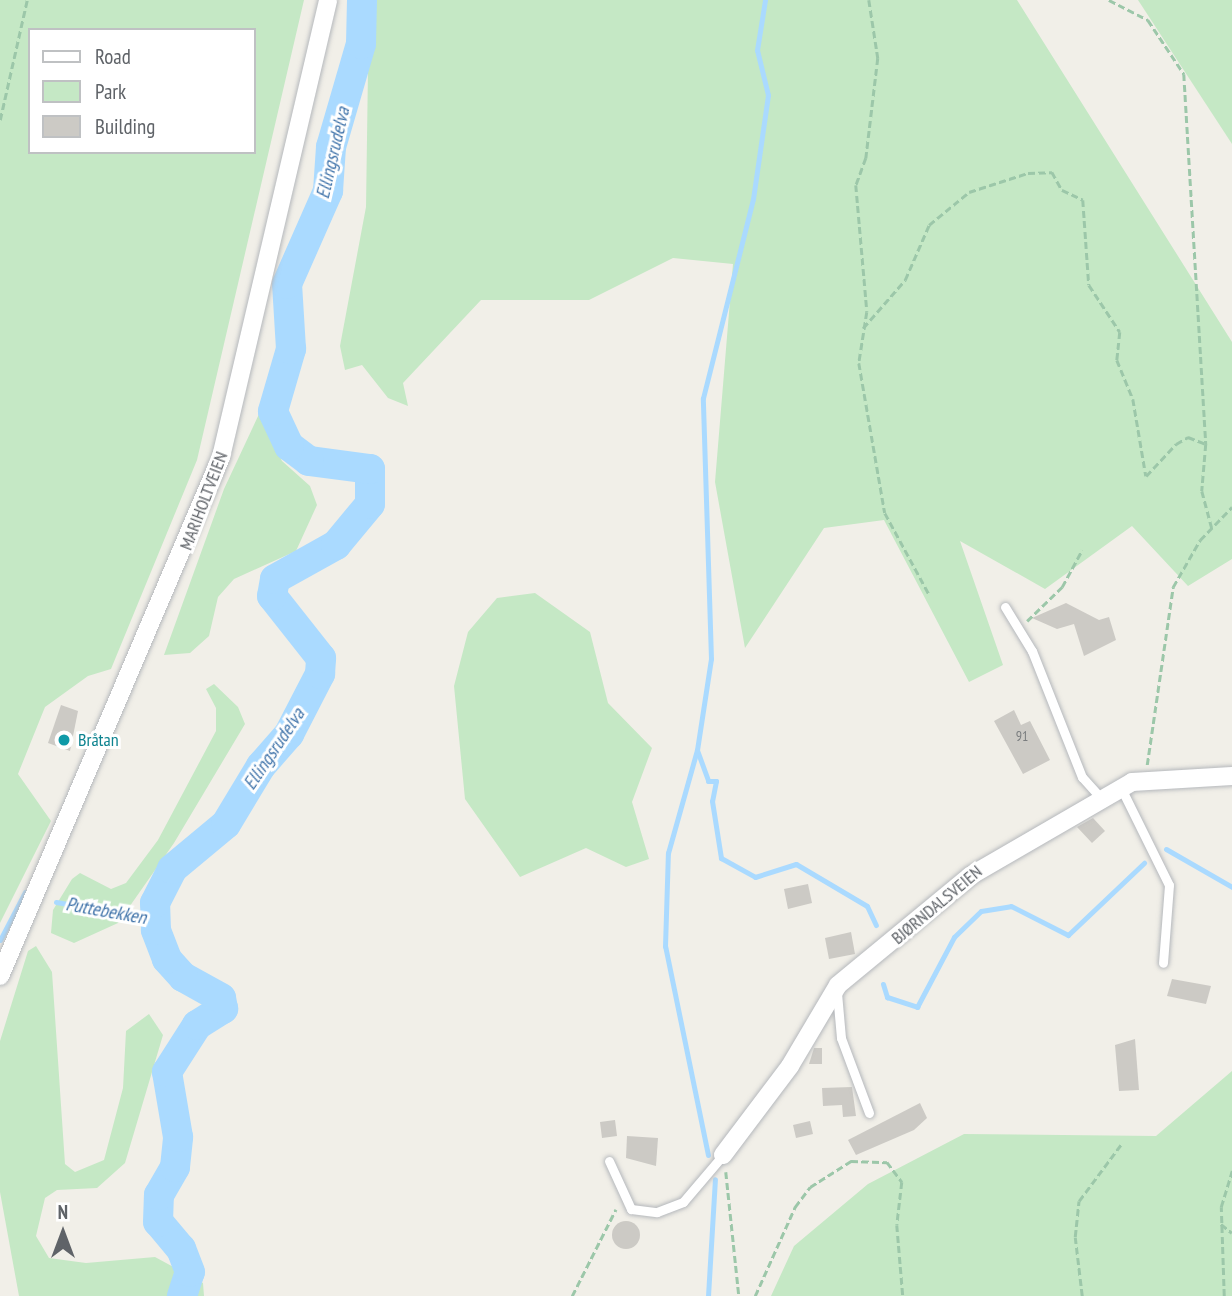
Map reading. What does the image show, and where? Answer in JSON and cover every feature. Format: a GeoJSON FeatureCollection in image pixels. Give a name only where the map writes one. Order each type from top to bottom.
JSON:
{"type":"FeatureCollection","features":[{"type":"Feature","properties":{"kind":"street","name":"MARIHOLTVEIEN"},"geometry":{"type":"LineString","coordinates":[[0,976],[221,457],[328,0]]}},
{"type":"Feature","properties":{"kind":"street","name":"BJØRNDALSVEIEN"},"geometry":{"type":"LineString","coordinates":[[723,1155],[790,1066],[838,985],[991,860],[1059,828],[1101,798],[1143,779],[1232,776]]}},
{"type":"Feature","properties":{"kind":"lane"},"geometry":{"type":"LineString","coordinates":[[1005,607],[1018,629],[1082,778],[1101,798]]}},
{"type":"Feature","properties":{"kind":"lane"},"geometry":{"type":"LineString","coordinates":[[1121,787],[1132,822],[1169,885],[1163,963]]}},
{"type":"Feature","properties":{"kind":"lane"},"geometry":{"type":"LineString","coordinates":[[838,985],[841,1038],[869,1113]]}},
{"type":"Feature","properties":{"kind":"lane"},"geometry":{"type":"LineString","coordinates":[[609,1161],[624,1200],[643,1213],[670,1210],[706,1180],[723,1155]]}},
{"type":"Feature","properties":{"kind":"path"},"geometry":{"type":"LineString","coordinates":[[0,120],[27,0]]}},
{"type":"Feature","properties":{"kind":"path"},"geometry":{"type":"LineString","coordinates":[[869,0],[878,58],[866,158],[856,185],[867,286],[859,363],[885,513],[930,596]]}},
{"type":"Feature","properties":{"kind":"path"},"geometry":{"type":"LineString","coordinates":[[1109,0],[1148,20],[1184,74],[1206,444],[1202,491],[1212,528]]}},
{"type":"Feature","properties":{"kind":"path"},"geometry":{"type":"LineString","coordinates":[[863,328],[905,280],[929,225],[964,203],[969,192],[1028,173],[1052,172],[1062,190],[1083,200],[1089,285],[1120,332],[1117,360],[1133,400],[1146,476],[1176,444],[1188,437],[1206,444]]}},
{"type":"Feature","properties":{"kind":"path"},"geometry":{"type":"LineString","coordinates":[[1143,779],[1173,587],[1212,528],[1232,507]]}},
{"type":"Feature","properties":{"kind":"path"},"geometry":{"type":"LineString","coordinates":[[1018,629],[1062,587],[1082,550]]}},
{"type":"Feature","properties":{"kind":"path"},"geometry":{"type":"LineString","coordinates":[[1082,1296],[1075,1237],[1079,1201],[1122,1143]]}},
{"type":"Feature","properties":{"kind":"path"},"geometry":{"type":"LineString","coordinates":[[723,1155],[739,1296]]}},
{"type":"Feature","properties":{"kind":"path"},"geometry":{"type":"LineString","coordinates":[[755,1296],[795,1207],[810,1187],[851,1161],[887,1162],[902,1182],[901,1296]]}},
{"type":"Feature","properties":{"kind":"path"},"geometry":{"type":"LineString","coordinates":[[1224,1296],[1220,1223],[1232,1171]]}},
{"type":"Feature","properties":{"kind":"path"},"geometry":{"type":"LineString","coordinates":[[572,1296],[604,1223],[624,1200]]}},
{"type":"Feature","properties":{"kind":"path"},"geometry":{"type":"LineString","coordinates":[[1220,1223],[1232,1233]]}},
{"type":"Feature","properties":{"kind":"green space"},"geometry":{"type":"Polygon","coordinates":[[[0,0],[304,0],[197,460],[111,669],[88,676],[45,707],[18,774],[51,821],[0,923],[0,0]]]}},
{"type":"Feature","properties":{"kind":"green space"},"geometry":{"type":"Polygon","coordinates":[[[369,0],[1017,0],[1232,342],[1232,559],[1188,586],[1132,526],[1045,589],[960,541],[1003,665],[969,682],[884,520],[824,528],[745,648],[715,482],[733,264],[673,258],[589,300],[481,300],[403,383],[408,406],[388,398],[362,365],[345,370],[340,346],[366,207],[369,0]]]}},
{"type":"Feature","properties":{"kind":"green space"},"geometry":{"type":"Polygon","coordinates":[[[1138,0],[1232,0],[1232,144],[1138,0]]]}},
{"type":"Feature","properties":{"kind":"green space"},"geometry":{"type":"Polygon","coordinates":[[[259,414],[282,461],[310,486],[317,505],[296,551],[234,579],[218,597],[209,636],[190,653],[164,655],[224,489],[259,414]]]}},
{"type":"Feature","properties":{"kind":"green space"},"geometry":{"type":"Polygon","coordinates":[[[535,593],[590,632],[608,703],[652,748],[632,802],[649,859],[626,867],[586,848],[520,877],[465,799],[454,686],[468,632],[497,598],[535,593]]]}},
{"type":"Feature","properties":{"kind":"green space"},"geometry":{"type":"Polygon","coordinates":[[[214,684],[238,707],[245,724],[174,843],[118,923],[74,943],[51,933],[53,910],[72,879],[80,873],[111,889],[126,883],[158,840],[216,731],[216,708],[206,689],[214,684]]]}},
{"type":"Feature","properties":{"kind":"green space"},"geometry":{"type":"Polygon","coordinates":[[[36,946],[52,972],[65,1164],[75,1172],[104,1160],[123,1088],[126,1031],[149,1014],[163,1035],[125,1163],[97,1188],[57,1190],[45,1198],[36,1236],[49,1258],[86,1263],[155,1257],[203,1283],[204,1296],[19,1296],[0,1192],[0,1041],[28,951],[36,946]]]}},
{"type":"Feature","properties":{"kind":"green space"},"geometry":{"type":"Polygon","coordinates":[[[1232,1071],[1232,1296],[771,1296],[794,1246],[868,1184],[964,1134],[1156,1136],[1232,1071]]]}},
{"type":"Feature","properties":{"kind":"building"},"geometry":{"type":"Polygon","coordinates":[[[1066,603],[1099,620],[1109,617],[1116,640],[1084,656],[1074,624],[1057,629],[1032,618],[1066,603]]]}},
{"type":"Feature","properties":{"kind":"building"},"geometry":{"type":"Polygon","coordinates":[[[61,705],[78,711],[70,751],[48,743],[61,705]]]}},
{"type":"Feature","properties":{"kind":"building"},"geometry":{"type":"Polygon","coordinates":[[[1014,710],[1021,725],[1030,721],[1050,760],[1023,774],[994,721],[1014,710]]]}},
{"type":"Feature","properties":{"kind":"building"},"geometry":{"type":"Polygon","coordinates":[[[1093,818],[1105,831],[1092,843],[1077,827],[1093,818]]]}},
{"type":"Feature","properties":{"kind":"building"},"geometry":{"type":"Polygon","coordinates":[[[808,884],[812,903],[788,909],[784,889],[808,884]]]}},
{"type":"Feature","properties":{"kind":"building"},"geometry":{"type":"Polygon","coordinates":[[[851,932],[855,954],[829,959],[825,938],[851,932]]]}},
{"type":"Feature","properties":{"kind":"building"},"geometry":{"type":"Polygon","coordinates":[[[1172,979],[1211,986],[1206,1004],[1167,996],[1172,979]]]}},
{"type":"Feature","properties":{"kind":"building"},"geometry":{"type":"Polygon","coordinates":[[[1135,1039],[1139,1090],[1119,1091],[1115,1045],[1135,1039]]]}},
{"type":"Feature","properties":{"kind":"building"},"geometry":{"type":"Polygon","coordinates":[[[814,1048],[822,1048],[822,1064],[809,1064],[814,1048]]]}},
{"type":"Feature","properties":{"kind":"building"},"geometry":{"type":"Polygon","coordinates":[[[852,1087],[856,1116],[843,1117],[842,1105],[823,1106],[822,1088],[852,1087]]]}},
{"type":"Feature","properties":{"kind":"building"},"geometry":{"type":"Polygon","coordinates":[[[920,1103],[927,1118],[914,1130],[856,1155],[848,1140],[920,1103]]]}},
{"type":"Feature","properties":{"kind":"building"},"geometry":{"type":"Polygon","coordinates":[[[615,1120],[617,1136],[602,1138],[600,1122],[615,1120]]]}},
{"type":"Feature","properties":{"kind":"building"},"geometry":{"type":"Polygon","coordinates":[[[810,1121],[813,1134],[796,1138],[793,1125],[810,1121]]]}},
{"type":"Feature","properties":{"kind":"building"},"geometry":{"type":"Polygon","coordinates":[[[627,1136],[658,1138],[656,1166],[626,1158],[627,1136]]]}},
{"type":"Feature","properties":{"kind":"building"},"geometry":{"type":"Polygon","coordinates":[[[626,1221],[636,1225],[640,1235],[636,1245],[626,1249],[616,1245],[612,1235],[616,1225],[626,1221]]]}},
{"type":"Feature","properties":{"kind":"waterway","name":"Ellingsrudelva"},"geometry":{"type":"LineString","coordinates":[[182,1296],[190,1272],[181,1249],[158,1222],[159,1195],[175,1167],[178,1137],[167,1072],[197,1025],[223,1009],[221,998],[183,977],[167,959],[156,930],[155,903],[172,869],[226,824],[261,766],[289,734],[320,674],[321,658],[272,596],[275,579],[336,545],[370,504],[370,469],[309,461],[289,446],[273,411],[291,349],[287,284],[328,191],[331,147],[361,44],[362,0]]}},
{"type":"Feature","properties":{"kind":"waterway"},"geometry":{"type":"LineString","coordinates":[[708,1155],[665,946],[668,853],[697,750],[711,659],[703,398],[753,199],[768,95],[757,50],[765,0]]}},
{"type":"Feature","properties":{"kind":"waterway"},"geometry":{"type":"LineString","coordinates":[[697,750],[708,781],[716,781],[712,801],[721,858],[755,877],[796,864],[867,906],[876,925]]}},
{"type":"Feature","properties":{"kind":"waterway"},"geometry":{"type":"LineString","coordinates":[[1166,849],[1232,887]]}},
{"type":"Feature","properties":{"kind":"waterway"},"geometry":{"type":"LineString","coordinates":[[883,984],[887,997],[917,1007],[954,937],[981,911],[1011,906],[1068,935],[1144,863]]}},
{"type":"Feature","properties":{"kind":"waterway","name":"Puttebekken"},"geometry":{"type":"LineString","coordinates":[[0,940],[25,892]]}},
{"type":"Feature","properties":{"kind":"waterway","name":"Puttebekken"},"geometry":{"type":"LineString","coordinates":[[56,902],[156,919]]}},
{"type":"Feature","properties":{"kind":"waterway"},"geometry":{"type":"LineString","coordinates":[[708,1296],[715,1179]]}},
{"type":"Feature","properties":{"kind":"place","name":"Bråtan"},"geometry":{"type":"Point","coordinates":[64,740]}}]}
